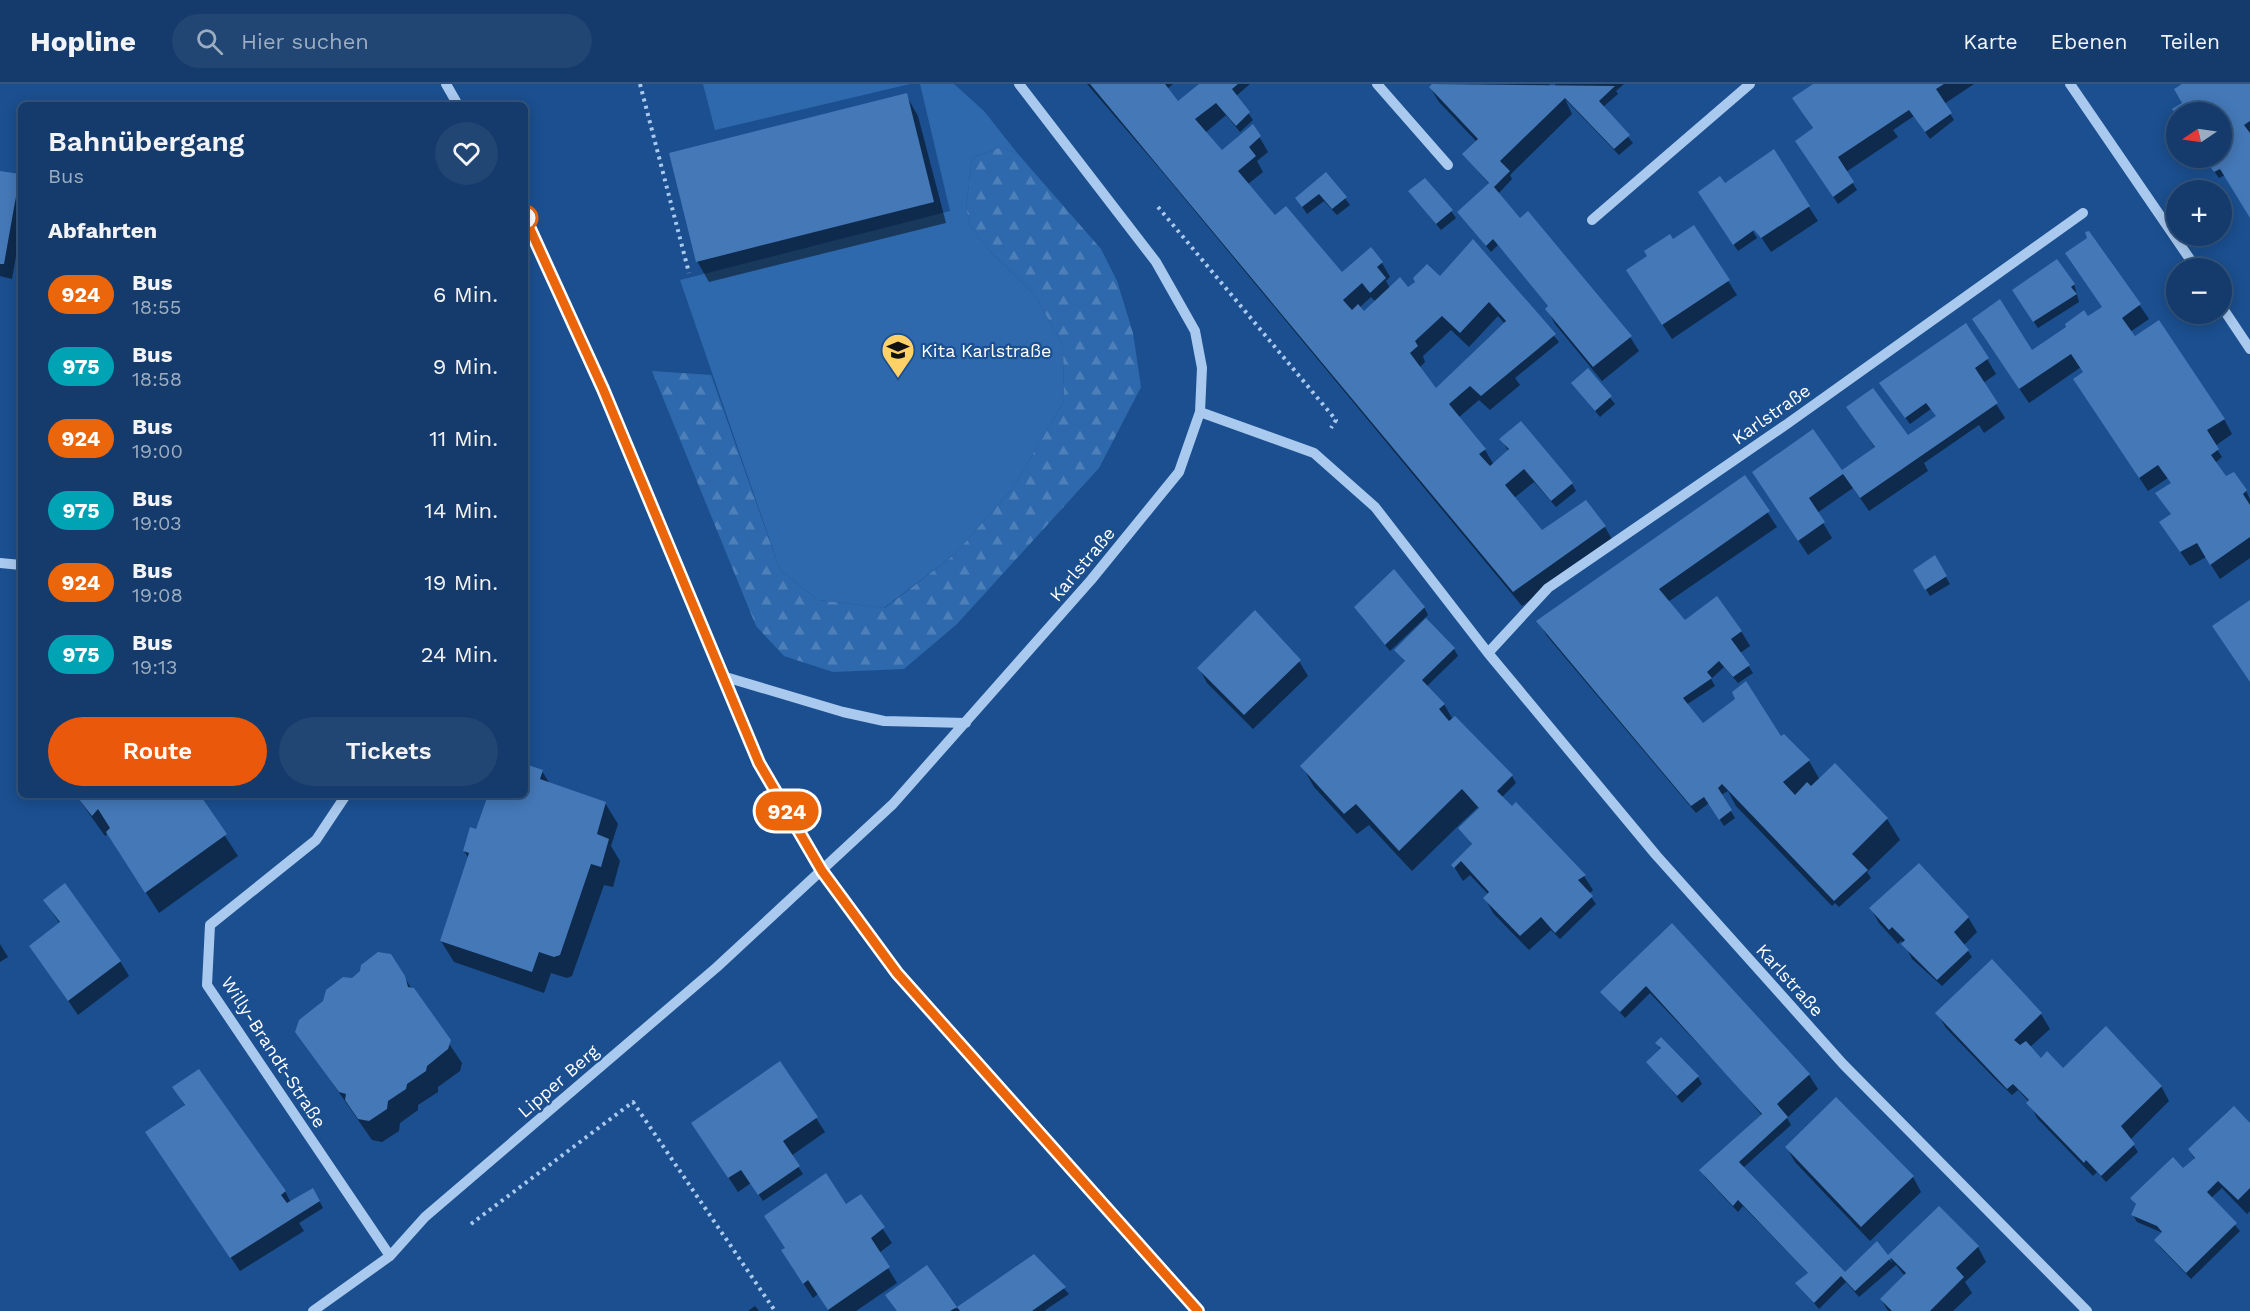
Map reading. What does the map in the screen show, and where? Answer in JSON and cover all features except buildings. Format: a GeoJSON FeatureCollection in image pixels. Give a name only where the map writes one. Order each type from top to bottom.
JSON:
{"type":"FeatureCollection","features":[{"type":"Feature","properties":{"kind":"street"},"geometry":{"type":"LineString","coordinates":[[446,84],[457,102]]}},
{"type":"Feature","properties":{"kind":"street","name":"Karlstraße"},"geometry":{"type":"LineString","coordinates":[[822,871],[899,798],[1091,580],[1179,472],[1200,412],[1202,368],[1195,331],[1156,262],[1019,84]]}},
{"type":"Feature","properties":{"kind":"street"},"geometry":{"type":"LineString","coordinates":[[1377,84],[1448,165]]}},
{"type":"Feature","properties":{"kind":"street"},"geometry":{"type":"LineString","coordinates":[[1592,220],[1750,84]]}},
{"type":"Feature","properties":{"kind":"street"},"geometry":{"type":"LineString","coordinates":[[2070,84],[2189,258]]}},
{"type":"Feature","properties":{"kind":"street","name":"Karlstraße"},"geometry":{"type":"LineString","coordinates":[[1488,653],[1548,588],[1787,424],[2083,213]]}},
{"type":"Feature","properties":{"kind":"street"},"geometry":{"type":"LineString","coordinates":[[528,225],[603,389],[759,763],[822,871],[897,973],[1198,1311]]}},
{"type":"Feature","properties":{"kind":"street"},"geometry":{"type":"LineString","coordinates":[[2232,322],[2250,349]]}},
{"type":"Feature","properties":{"kind":"street","name":"Karlstraße"},"geometry":{"type":"LineString","coordinates":[[1200,412],[1314,453],[1375,507],[1488,653],[1656,855],[1844,1065],[2087,1311]]}},
{"type":"Feature","properties":{"kind":"street"},"geometry":{"type":"LineString","coordinates":[[0,563],[18,566]]}},
{"type":"Feature","properties":{"kind":"street"},"geometry":{"type":"LineString","coordinates":[[722,676],[843,712],[884,721],[966,723]]}},
{"type":"Feature","properties":{"kind":"street","name":"Willy-Brandt-Straße"},"geometry":{"type":"LineString","coordinates":[[344,798],[316,840],[210,925],[207,985],[390,1256]]}},
{"type":"Feature","properties":{"kind":"street","name":"Lipper Berg"},"geometry":{"type":"LineString","coordinates":[[313,1311],[390,1256],[425,1217],[717,967],[822,871]]}},
{"type":"Feature","properties":{"kind":"path"},"geometry":{"type":"LineString","coordinates":[[640,84],[689,273]]}},
{"type":"Feature","properties":{"kind":"path"},"geometry":{"type":"LineString","coordinates":[[1153,201],[1336,420],[1314,453]]}},
{"type":"Feature","properties":{"kind":"path"},"geometry":{"type":"LineString","coordinates":[[425,1217],[452,1238],[633,1102],[775,1311]]}},
{"type":"Feature","properties":{"kind":"green space"},"geometry":{"type":"Polygon","coordinates":[[[703,84],[910,84],[715,130],[703,84]]]}},
{"type":"Feature","properties":{"kind":"green space"},"geometry":{"type":"Polygon","coordinates":[[[920,84],[954,84],[984,111],[1018,154],[1001,147],[972,158],[966,207],[970,225],[989,250],[1034,294],[1063,345],[1064,401],[1013,488],[954,555],[884,608],[818,600],[780,570],[680,280],[950,211],[920,84]]]}},
{"type":"Feature","properties":{"kind":"green space"},"geometry":{"type":"Polygon","coordinates":[[[1001,147],[1018,154],[1101,249],[1117,281],[1133,333],[1141,387],[1099,468],[957,624],[904,669],[833,672],[784,656],[756,626],[652,371],[711,375],[780,570],[818,600],[885,608],[954,555],[1013,488],[1064,401],[1063,345],[1034,294],[989,250],[970,225],[966,207],[972,158],[1001,147]]]}},
{"type":"Feature","properties":{"kind":"bus line","name":"924"},"geometry":{"type":"LineString","coordinates":[[528,223],[603,389],[759,763],[822,871],[897,973],[1198,1311]]}},
{"type":"Feature","properties":{"kind":"place","name":"Kita Karlstraße"},"geometry":{"type":"Point","coordinates":[898,379]}}]}
